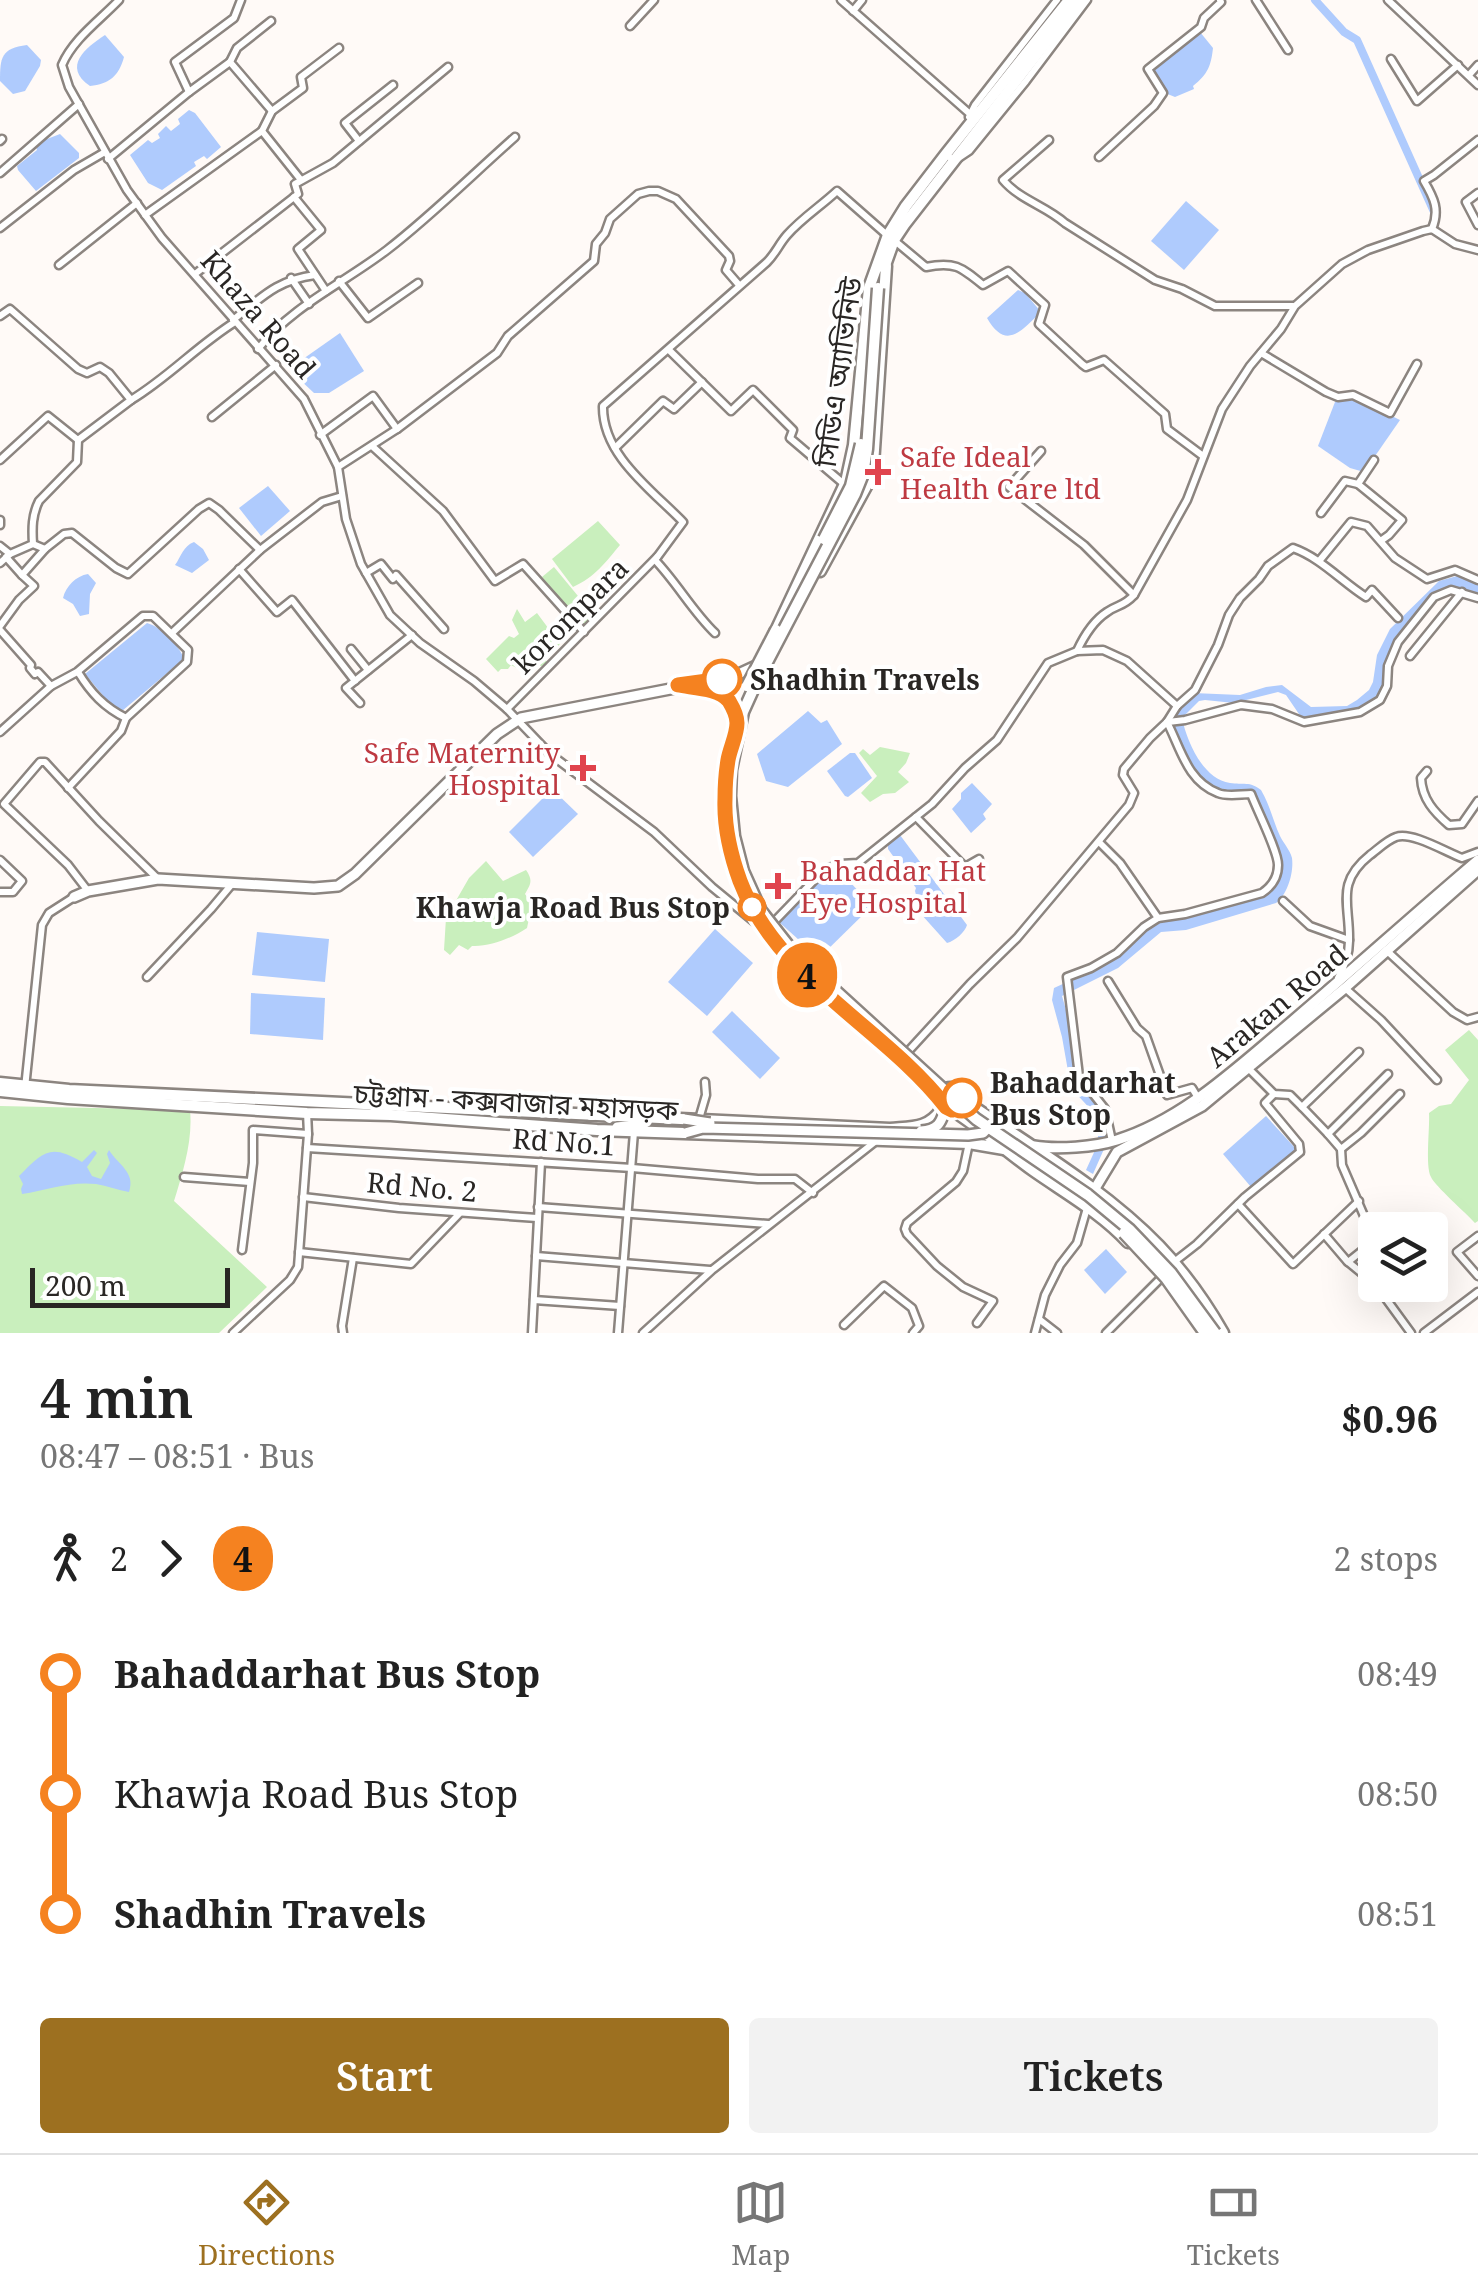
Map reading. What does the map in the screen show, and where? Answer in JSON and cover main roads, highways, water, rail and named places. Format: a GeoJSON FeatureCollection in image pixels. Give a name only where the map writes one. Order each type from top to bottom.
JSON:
{"type":"FeatureCollection","features":[{"type":"Feature","properties":{"kind":"highway"},"geometry":{"type":"LineString","coordinates":[[950,157],[967,128],[1069,0]]}},
{"type":"Feature","properties":{"kind":"highway"},"geometry":{"type":"LineString","coordinates":[[1079,0],[950,157],[891,238],[876,288],[856,471],[738,707],[724,772],[723,808],[737,871],[774,940],[805,973],[985,1131],[1116,1226],[1166,1278],[1203,1333]]}},
{"type":"Feature","properties":{"kind":"highway","name":"সিডিএ অ্যাভিনিউ"},"geometry":{"type":"LineString","coordinates":[[881,265],[869,288],[854,445],[845,484],[737,722],[724,801],[732,859],[743,888],[796,966],[1004,1148],[1120,1232],[1203,1333]]}},
{"type":"Feature","properties":{"kind":"highway","name":"সিডিএ অ্যাভিনিউ"},"geometry":{"type":"LineString","coordinates":[[769,927],[743,868],[736,838],[732,804],[735,759],[741,725],[754,691],[869,481],[876,446],[881,265]]}},
{"type":"Feature","properties":{"kind":"highway"},"geometry":{"type":"LineString","coordinates":[[0,1083],[25,1089],[890,1129],[924,1126],[950,1099]]}},
{"type":"Feature","properties":{"kind":"highway","name":"চট্টগ্রাম - কক্সবাজার মহাসড়ক"},"geometry":{"type":"LineString","coordinates":[[0,1092],[25,1089],[307,1113],[601,1130],[970,1143],[1004,1148]]}},
{"type":"Feature","properties":{"kind":"highway","name":"সিডিএ অ্যাভিনিউ"},"geometry":{"type":"LineString","coordinates":[[950,1099],[1022,1141],[1126,1215],[1174,1262],[1219,1333]]}},
{"type":"Feature","properties":{"kind":"highway"},"geometry":{"type":"LineString","coordinates":[[985,1131],[1088,1196],[1130,1229],[1219,1333]]}},
{"type":"Feature","properties":{"kind":"main road"},"geometry":{"type":"LineString","coordinates":[[74,897],[158,879],[338,886],[516,720],[732,676],[761,663]]}},
{"type":"Feature","properties":{"kind":"main road"},"geometry":{"type":"LineString","coordinates":[[678,685],[723,696],[732,706],[737,722]]}},
{"type":"Feature","properties":{"kind":"main road","name":"Arakan Road"},"geometry":{"type":"LineString","coordinates":[[1087,1207],[1117,1152],[1202,1106],[1478,860]]}},
{"type":"Feature","properties":{"kind":"main road","name":"Arakan Road"},"geometry":{"type":"LineString","coordinates":[[1022,1141],[1048,1149],[1112,1141],[1168,1116],[1198,1098],[1386,950],[1478,870]]}},
{"type":"Feature","properties":{"kind":"main road"},"geometry":{"type":"LineString","coordinates":[[684,1118],[703,1123],[924,1132],[945,1117],[950,1099]]}},
{"type":"Feature","properties":{"kind":"main road"},"geometry":{"type":"LineString","coordinates":[[600,1115],[644,1124],[601,1130]]}},
{"type":"Feature","properties":{"kind":"main road"},"geometry":{"type":"LineString","coordinates":[[686,1133],[703,1128],[923,1136],[985,1131]]}},
{"type":"Feature","properties":{"kind":"water"},"geometry":{"type":"Polygon","coordinates":[[[1200,32],[1213,48],[1208,69],[1194,89],[1175,97],[1165,93],[1151,70],[1200,32]]]}},
{"type":"Feature","properties":{"kind":"water"},"geometry":{"type":"Polygon","coordinates":[[[105,35],[124,57],[112,78],[90,86],[82,79],[77,65],[84,52],[105,35]]]}},
{"type":"Feature","properties":{"kind":"water"},"geometry":{"type":"Polygon","coordinates":[[[27,45],[41,60],[40,66],[25,91],[13,94],[0,81],[2,60],[12,49],[27,45]]]}},
{"type":"Feature","properties":{"kind":"water"},"geometry":{"type":"Polygon","coordinates":[[[189,110],[221,147],[207,159],[204,156],[194,162],[196,166],[162,190],[148,183],[130,155],[148,140],[152,143],[160,138],[158,134],[166,126],[171,131],[189,110]]]}},
{"type":"Feature","properties":{"kind":"water"},"geometry":{"type":"Polygon","coordinates":[[[60,134],[79,153],[79,158],[36,191],[17,166],[45,138],[60,134]]]}},
{"type":"Feature","properties":{"kind":"water"},"geometry":{"type":"Polygon","coordinates":[[[1186,201],[1219,230],[1184,270],[1151,241],[1186,201]]]}},
{"type":"Feature","properties":{"kind":"water"},"geometry":{"type":"Polygon","coordinates":[[[1018,290],[1041,312],[1027,326],[1007,336],[987,318],[1018,290]]]}},
{"type":"Feature","properties":{"kind":"water"},"geometry":{"type":"Polygon","coordinates":[[[340,333],[364,371],[329,393],[314,393],[296,376],[297,366],[340,333]]]}},
{"type":"Feature","properties":{"kind":"water"},"geometry":{"type":"Polygon","coordinates":[[[1355,398],[1400,420],[1364,472],[1350,468],[1318,446],[1335,402],[1355,398]]]}},
{"type":"Feature","properties":{"kind":"water"},"geometry":{"type":"Polygon","coordinates":[[[268,486],[290,511],[261,536],[239,508],[268,486]]]}},
{"type":"Feature","properties":{"kind":"water"},"geometry":{"type":"Polygon","coordinates":[[[194,542],[209,560],[192,573],[175,565],[194,542]]]}},
{"type":"Feature","properties":{"kind":"water"},"geometry":{"type":"Polygon","coordinates":[[[88,574],[96,583],[90,594],[89,614],[80,616],[73,604],[63,598],[72,582],[88,574]]]}},
{"type":"Feature","properties":{"kind":"water"},"geometry":{"type":"Polygon","coordinates":[[[1457,576],[1478,583],[1478,594],[1456,587],[1431,599],[1408,624],[1387,657],[1382,693],[1366,706],[1334,715],[1301,717],[1286,695],[1278,692],[1234,703],[1199,701],[1182,718],[1192,748],[1212,775],[1261,790],[1291,855],[1291,877],[1276,903],[1186,930],[1161,932],[1118,968],[1062,996],[1071,1027],[1075,1069],[1102,1107],[1108,1133],[1093,1174],[1086,1170],[1096,1148],[1098,1121],[1071,1088],[1052,1000],[1054,988],[1119,955],[1153,923],[1261,898],[1272,891],[1280,865],[1253,795],[1210,787],[1193,772],[1178,741],[1173,719],[1182,703],[1193,693],[1240,695],[1282,685],[1311,707],[1347,706],[1369,690],[1377,655],[1390,629],[1439,581],[1457,576]]]}},
{"type":"Feature","properties":{"kind":"water"},"geometry":{"type":"Polygon","coordinates":[[[147,623],[169,637],[184,659],[122,711],[110,704],[85,674],[147,623]]]}},
{"type":"Feature","properties":{"kind":"water"},"geometry":{"type":"Polygon","coordinates":[[[808,711],[821,723],[827,720],[842,744],[788,787],[766,781],[757,754],[808,711]]]}},
{"type":"Feature","properties":{"kind":"water"},"geometry":{"type":"Polygon","coordinates":[[[855,753],[872,778],[848,797],[827,771],[855,753]]]}},
{"type":"Feature","properties":{"kind":"water"},"geometry":{"type":"Polygon","coordinates":[[[972,783],[992,804],[983,814],[986,819],[971,833],[952,809],[972,783]]]}},
{"type":"Feature","properties":{"kind":"water"},"geometry":{"type":"Polygon","coordinates":[[[552,789],[578,814],[533,857],[509,832],[552,789]]]}},
{"type":"Feature","properties":{"kind":"water"},"geometry":{"type":"Polygon","coordinates":[[[900,835],[967,925],[950,942],[921,914],[916,888],[888,849],[888,844],[900,835]]]}},
{"type":"Feature","properties":{"kind":"water"},"geometry":{"type":"Polygon","coordinates":[[[829,870],[839,870],[872,906],[819,958],[779,922],[829,870]]]}},
{"type":"Feature","properties":{"kind":"water"},"geometry":{"type":"Polygon","coordinates":[[[715,929],[753,963],[707,1016],[668,982],[715,929]]]}},
{"type":"Feature","properties":{"kind":"water"},"geometry":{"type":"Polygon","coordinates":[[[257,932],[329,939],[325,982],[252,975],[257,932]]]}},
{"type":"Feature","properties":{"kind":"water"},"geometry":{"type":"Polygon","coordinates":[[[251,993],[325,998],[323,1040],[250,1034],[251,993]]]}},
{"type":"Feature","properties":{"kind":"water"},"geometry":{"type":"Polygon","coordinates":[[[732,1011],[780,1058],[760,1079],[712,1032],[732,1011]]]}},
{"type":"Feature","properties":{"kind":"water"},"geometry":{"type":"Polygon","coordinates":[[[1266,1116],[1296,1149],[1251,1187],[1223,1154],[1266,1116]]]}},
{"type":"Feature","properties":{"kind":"water"},"geometry":{"type":"Polygon","coordinates":[[[94,1150],[97,1153],[87,1167],[92,1176],[101,1179],[110,1163],[109,1150],[128,1174],[129,1192],[86,1183],[22,1194],[19,1176],[41,1156],[62,1153],[82,1162],[94,1150]]]}},
{"type":"Feature","properties":{"kind":"water"},"geometry":{"type":"Polygon","coordinates":[[[1106,1249],[1127,1272],[1105,1294],[1084,1270],[1106,1249]]]}},
{"type":"Feature","properties":{"kind":"waterway"},"geometry":{"type":"LineString","coordinates":[[1315,0],[1344,32],[1357,40],[1435,214]]}},
{"type":"Feature","properties":{"kind":"place","name":"Safe Ideal Health Care ltd"},"geometry":{"type":"Point","coordinates":[878,472]}},
{"type":"Feature","properties":{"kind":"place","name":"Shadhin Travels"},"geometry":{"type":"Point","coordinates":[722,679]}},
{"type":"Feature","properties":{"kind":"place","name":"Safe Maternity Hospital"},"geometry":{"type":"Point","coordinates":[583,768]}},
{"type":"Feature","properties":{"kind":"place","name":"Bahaddar Hat Eye Hospital"},"geometry":{"type":"Point","coordinates":[778,886]}},
{"type":"Feature","properties":{"kind":"place","name":"Khawja Road Bus Stop"},"geometry":{"type":"Point","coordinates":[752,907]}},
{"type":"Feature","properties":{"kind":"place","name":"Bahaddarhat Bus Stop"},"geometry":{"type":"Point","coordinates":[962,1098]}}]}
